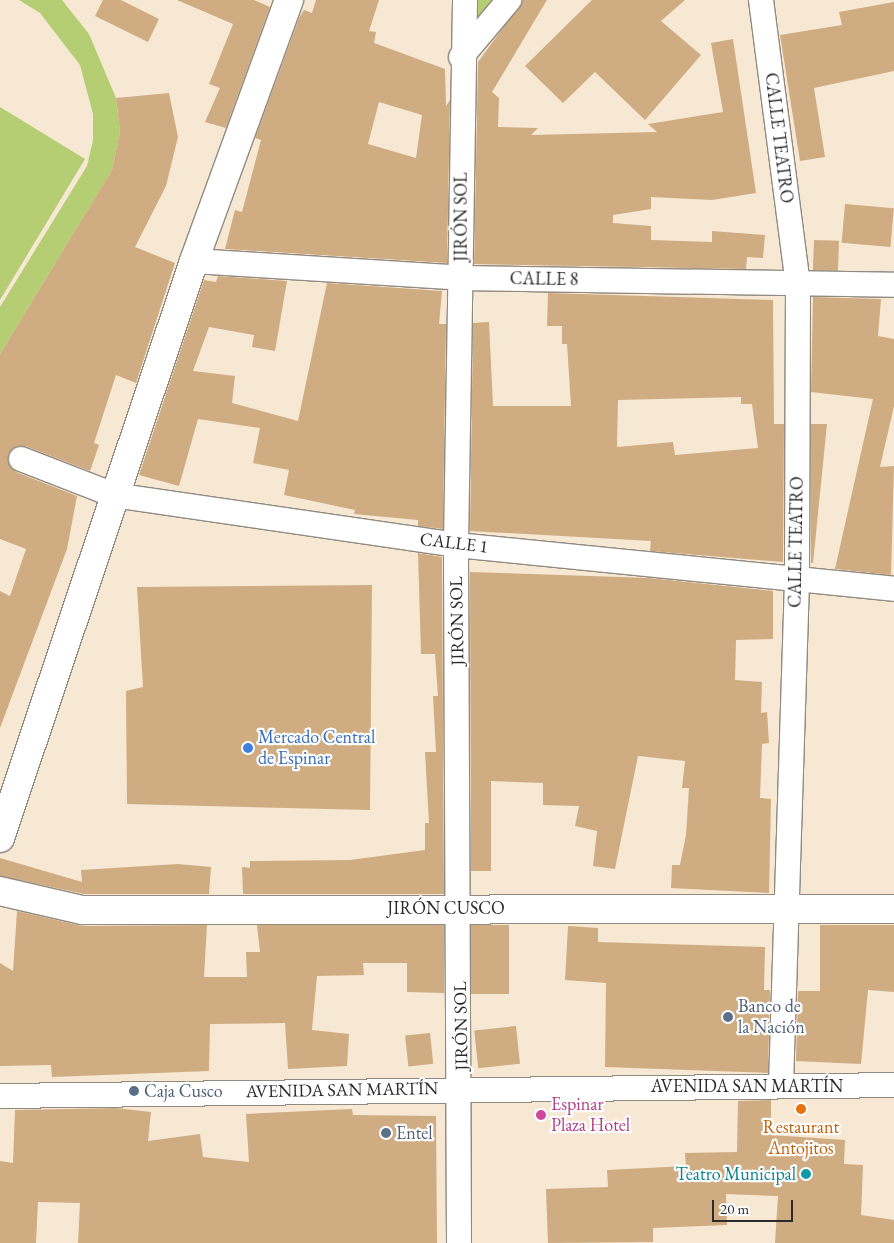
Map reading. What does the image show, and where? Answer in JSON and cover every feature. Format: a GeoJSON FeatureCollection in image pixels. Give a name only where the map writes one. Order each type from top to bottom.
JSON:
{"type":"FeatureCollection","features":[{"type":"Feature","properties":{"kind":"street"},"geometry":{"type":"LineString","coordinates":[[0,838],[194,261],[289,0]]}},
{"type":"Feature","properties":{"kind":"street","name":"JIRÓN SOL"},"geometry":{"type":"LineString","coordinates":[[459,1243],[461,1088],[456,545],[462,278],[462,57],[465,0]]}},
{"type":"Feature","properties":{"kind":"street"},"geometry":{"type":"LineString","coordinates":[[462,57],[509,0]]}},
{"type":"Feature","properties":{"kind":"street","name":"CALLE TEATRO"},"geometry":{"type":"LineString","coordinates":[[761,0],[798,284],[797,581],[784,912],[781,1085]]}},
{"type":"Feature","properties":{"kind":"street","name":"CALLE 8"},"geometry":{"type":"LineString","coordinates":[[194,261],[462,278],[894,285]]}},
{"type":"Feature","properties":{"kind":"street","name":"CALLE 1"},"geometry":{"type":"LineString","coordinates":[[21,459],[114,495],[456,545],[797,581],[894,589]]}},
{"type":"Feature","properties":{"kind":"street","name":"JIRÓN CUSCO"},"geometry":{"type":"LineString","coordinates":[[0,891],[82,910],[459,907],[784,912],[894,909]]}},
{"type":"Feature","properties":{"kind":"street","name":"AVENIDA SAN MARTÍN"},"geometry":{"type":"LineString","coordinates":[[0,1096],[461,1088],[894,1085]]}},
{"type":"Feature","properties":{"kind":"green space"},"geometry":{"type":"Polygon","coordinates":[[[19,0],[62,0],[89,34],[116,98],[120,132],[112,170],[0,354],[0,307],[87,166],[93,140],[93,114],[80,65],[40,13],[19,0]]]}},
{"type":"Feature","properties":{"kind":"green space"},"geometry":{"type":"Polygon","coordinates":[[[475,0],[506,0],[473,32],[475,0]]]}},
{"type":"Feature","properties":{"kind":"green space"},"geometry":{"type":"Polygon","coordinates":[[[0,107],[85,159],[0,300],[0,107]]]}},
{"type":"Feature","properties":{"kind":"building"},"geometry":{"type":"Polygon","coordinates":[[[103,0],[121,0],[159,19],[148,42],[95,16],[103,0]]]}},
{"type":"Feature","properties":{"kind":"building"},"geometry":{"type":"Polygon","coordinates":[[[177,0],[254,0],[270,7],[226,128],[205,122],[220,88],[209,84],[233,24],[177,0]]]}},
{"type":"Feature","properties":{"kind":"building"},"geometry":{"type":"Polygon","coordinates":[[[316,0],[379,0],[369,31],[376,32],[374,43],[445,69],[446,106],[450,100],[447,263],[225,249],[235,210],[242,212],[261,140],[255,138],[299,18],[304,10],[312,13],[316,0]],[[379,102],[368,144],[416,158],[422,115],[379,102]]]}},
{"type":"Feature","properties":{"kind":"building"},"geometry":{"type":"Polygon","coordinates":[[[523,0],[547,0],[492,92],[499,98],[498,127],[538,128],[531,135],[657,132],[648,124],[723,112],[711,43],[733,39],[756,193],[712,200],[651,197],[651,209],[613,215],[613,223],[651,226],[651,240],[712,242],[712,231],[765,235],[763,258],[747,257],[746,269],[474,264],[478,62],[523,0]]]}},
{"type":"Feature","properties":{"kind":"building"},"geometry":{"type":"Polygon","coordinates":[[[592,0],[685,0],[661,21],[701,55],[645,120],[595,72],[563,103],[525,66],[592,0]]]}},
{"type":"Feature","properties":{"kind":"building"},"geometry":{"type":"Polygon","coordinates":[[[894,2],[894,71],[814,88],[825,157],[800,161],[780,35],[842,25],[839,12],[894,2]]]}},
{"type":"Feature","properties":{"kind":"building"},"geometry":{"type":"Polygon","coordinates":[[[169,93],[178,137],[166,186],[135,247],[175,263],[136,383],[116,375],[94,443],[99,445],[90,471],[25,446],[13,448],[8,455],[16,472],[77,496],[67,549],[0,728],[0,591],[10,596],[26,549],[0,539],[0,354],[112,170],[120,132],[116,98],[169,93]]]}},
{"type":"Feature","properties":{"kind":"building"},"geometry":{"type":"Polygon","coordinates":[[[845,204],[894,208],[890,247],[842,243],[845,204]]]}},
{"type":"Feature","properties":{"kind":"building"},"geometry":{"type":"Polygon","coordinates":[[[814,240],[839,241],[838,271],[813,270],[814,240]]]}},
{"type":"Feature","properties":{"kind":"building"},"geometry":{"type":"Polygon","coordinates":[[[218,276],[287,281],[275,351],[252,347],[254,335],[209,327],[193,371],[235,376],[232,403],[298,421],[327,283],[442,291],[439,324],[446,324],[443,529],[418,526],[418,520],[354,514],[355,510],[284,495],[289,470],[253,463],[260,428],[198,419],[179,486],[139,475],[204,280],[216,282],[218,276]]]}},
{"type":"Feature","properties":{"kind":"building"},"geometry":{"type":"Polygon","coordinates":[[[548,293],[773,300],[774,424],[784,424],[783,562],[650,551],[651,541],[470,531],[473,323],[489,322],[493,406],[571,406],[567,344],[562,344],[562,326],[547,326],[548,293]],[[741,397],[618,400],[617,447],[673,442],[675,455],[758,448],[752,404],[741,404],[741,397]]]}},
{"type":"Feature","properties":{"kind":"building"},"geometry":{"type":"Polygon","coordinates":[[[813,297],[881,299],[878,336],[894,339],[894,406],[880,467],[894,466],[891,575],[835,569],[873,399],[811,392],[813,297]]]}},
{"type":"Feature","properties":{"kind":"building"},"geometry":{"type":"Polygon","coordinates":[[[811,424],[827,424],[813,563],[811,563],[811,424]]]}},
{"type":"Feature","properties":{"kind":"building"},"geometry":{"type":"Polygon","coordinates":[[[418,553],[442,557],[444,894],[243,894],[242,867],[250,868],[250,861],[350,860],[425,850],[425,823],[429,823],[425,752],[436,752],[433,696],[438,696],[435,654],[421,654],[418,553]]]}},
{"type":"Feature","properties":{"kind":"building"},"geometry":{"type":"Polygon","coordinates":[[[470,572],[649,578],[773,591],[773,639],[736,640],[735,680],[762,682],[761,713],[767,712],[769,743],[762,744],[760,798],[771,799],[769,893],[671,888],[672,865],[680,865],[686,835],[689,788],[682,788],[685,761],[638,756],[615,869],[593,866],[597,831],[575,826],[579,806],[543,805],[543,783],[491,781],[491,871],[471,871],[470,572]]]}},
{"type":"Feature","properties":{"kind":"building","name":"Mercado Central de Espinar"},"geometry":{"type":"Polygon","coordinates":[[[372,585],[370,810],[127,804],[126,691],[143,687],[137,587],[372,585]]]}},
{"type":"Feature","properties":{"kind":"building"},"geometry":{"type":"Polygon","coordinates":[[[0,858],[82,882],[81,870],[178,864],[211,867],[209,894],[84,894],[0,876],[0,858]]]}},
{"type":"Feature","properties":{"kind":"building"},"geometry":{"type":"Polygon","coordinates":[[[17,911],[82,926],[207,925],[204,977],[247,977],[246,952],[260,952],[257,925],[444,925],[444,993],[407,992],[407,963],[363,963],[364,975],[317,976],[312,1030],[349,1034],[347,1066],[288,1069],[285,1023],[210,1024],[209,1071],[52,1077],[51,1065],[0,1066],[0,963],[13,971],[17,911]]]}},
{"type":"Feature","properties":{"kind":"building"},"geometry":{"type":"Polygon","coordinates":[[[471,925],[509,925],[509,994],[471,994],[471,925]]]}},
{"type":"Feature","properties":{"kind":"building"},"geometry":{"type":"Polygon","coordinates":[[[820,925],[894,925],[894,992],[868,990],[861,1064],[796,1061],[798,991],[820,991],[820,925]]]}},
{"type":"Feature","properties":{"kind":"building"},"geometry":{"type":"Polygon","coordinates":[[[568,926],[598,928],[598,942],[765,947],[764,990],[770,990],[768,1073],[605,1067],[606,983],[565,980],[568,926]]]}},
{"type":"Feature","properties":{"kind":"building"},"geometry":{"type":"Polygon","coordinates":[[[516,1026],[520,1064],[478,1068],[474,1030],[516,1026]]]}},
{"type":"Feature","properties":{"kind":"building"},"geometry":{"type":"Polygon","coordinates":[[[430,1033],[433,1064],[408,1066],[405,1036],[430,1033]]]}},
{"type":"Feature","properties":{"kind":"building"},"geometry":{"type":"Polygon","coordinates":[[[771,1100],[771,1135],[845,1140],[844,1164],[863,1165],[861,1215],[894,1220],[894,1243],[775,1243],[778,1196],[726,1194],[727,1225],[653,1228],[653,1242],[548,1243],[546,1189],[608,1187],[607,1170],[686,1166],[685,1153],[737,1152],[738,1101],[771,1100]]]}},
{"type":"Feature","properties":{"kind":"building"},"geometry":{"type":"Polygon","coordinates":[[[116,1108],[151,1112],[148,1141],[200,1134],[203,1157],[249,1162],[246,1114],[352,1109],[353,1115],[436,1116],[437,1243],[78,1243],[80,1203],[38,1202],[36,1243],[0,1243],[0,1161],[13,1163],[15,1110],[116,1108]]]}},
{"type":"Feature","properties":{"kind":"place","name":"Mercado Central de Espinar"},"geometry":{"type":"Point","coordinates":[248,748]}},
{"type":"Feature","properties":{"kind":"place","name":"Banco de la Nación"},"geometry":{"type":"Point","coordinates":[728,1017]}},
{"type":"Feature","properties":{"kind":"place","name":"Caja Cusco"},"geometry":{"type":"Point","coordinates":[134,1091]}},
{"type":"Feature","properties":{"kind":"place","name":"Restaurant Antojitos"},"geometry":{"type":"Point","coordinates":[801,1109]}},
{"type":"Feature","properties":{"kind":"place","name":"Espinar Plaza Hotel"},"geometry":{"type":"Point","coordinates":[541,1115]}},
{"type":"Feature","properties":{"kind":"place","name":"Entel"},"geometry":{"type":"Point","coordinates":[386,1133]}},
{"type":"Feature","properties":{"kind":"place","name":"Teatro Municipal"},"geometry":{"type":"Point","coordinates":[806,1174]}}]}
